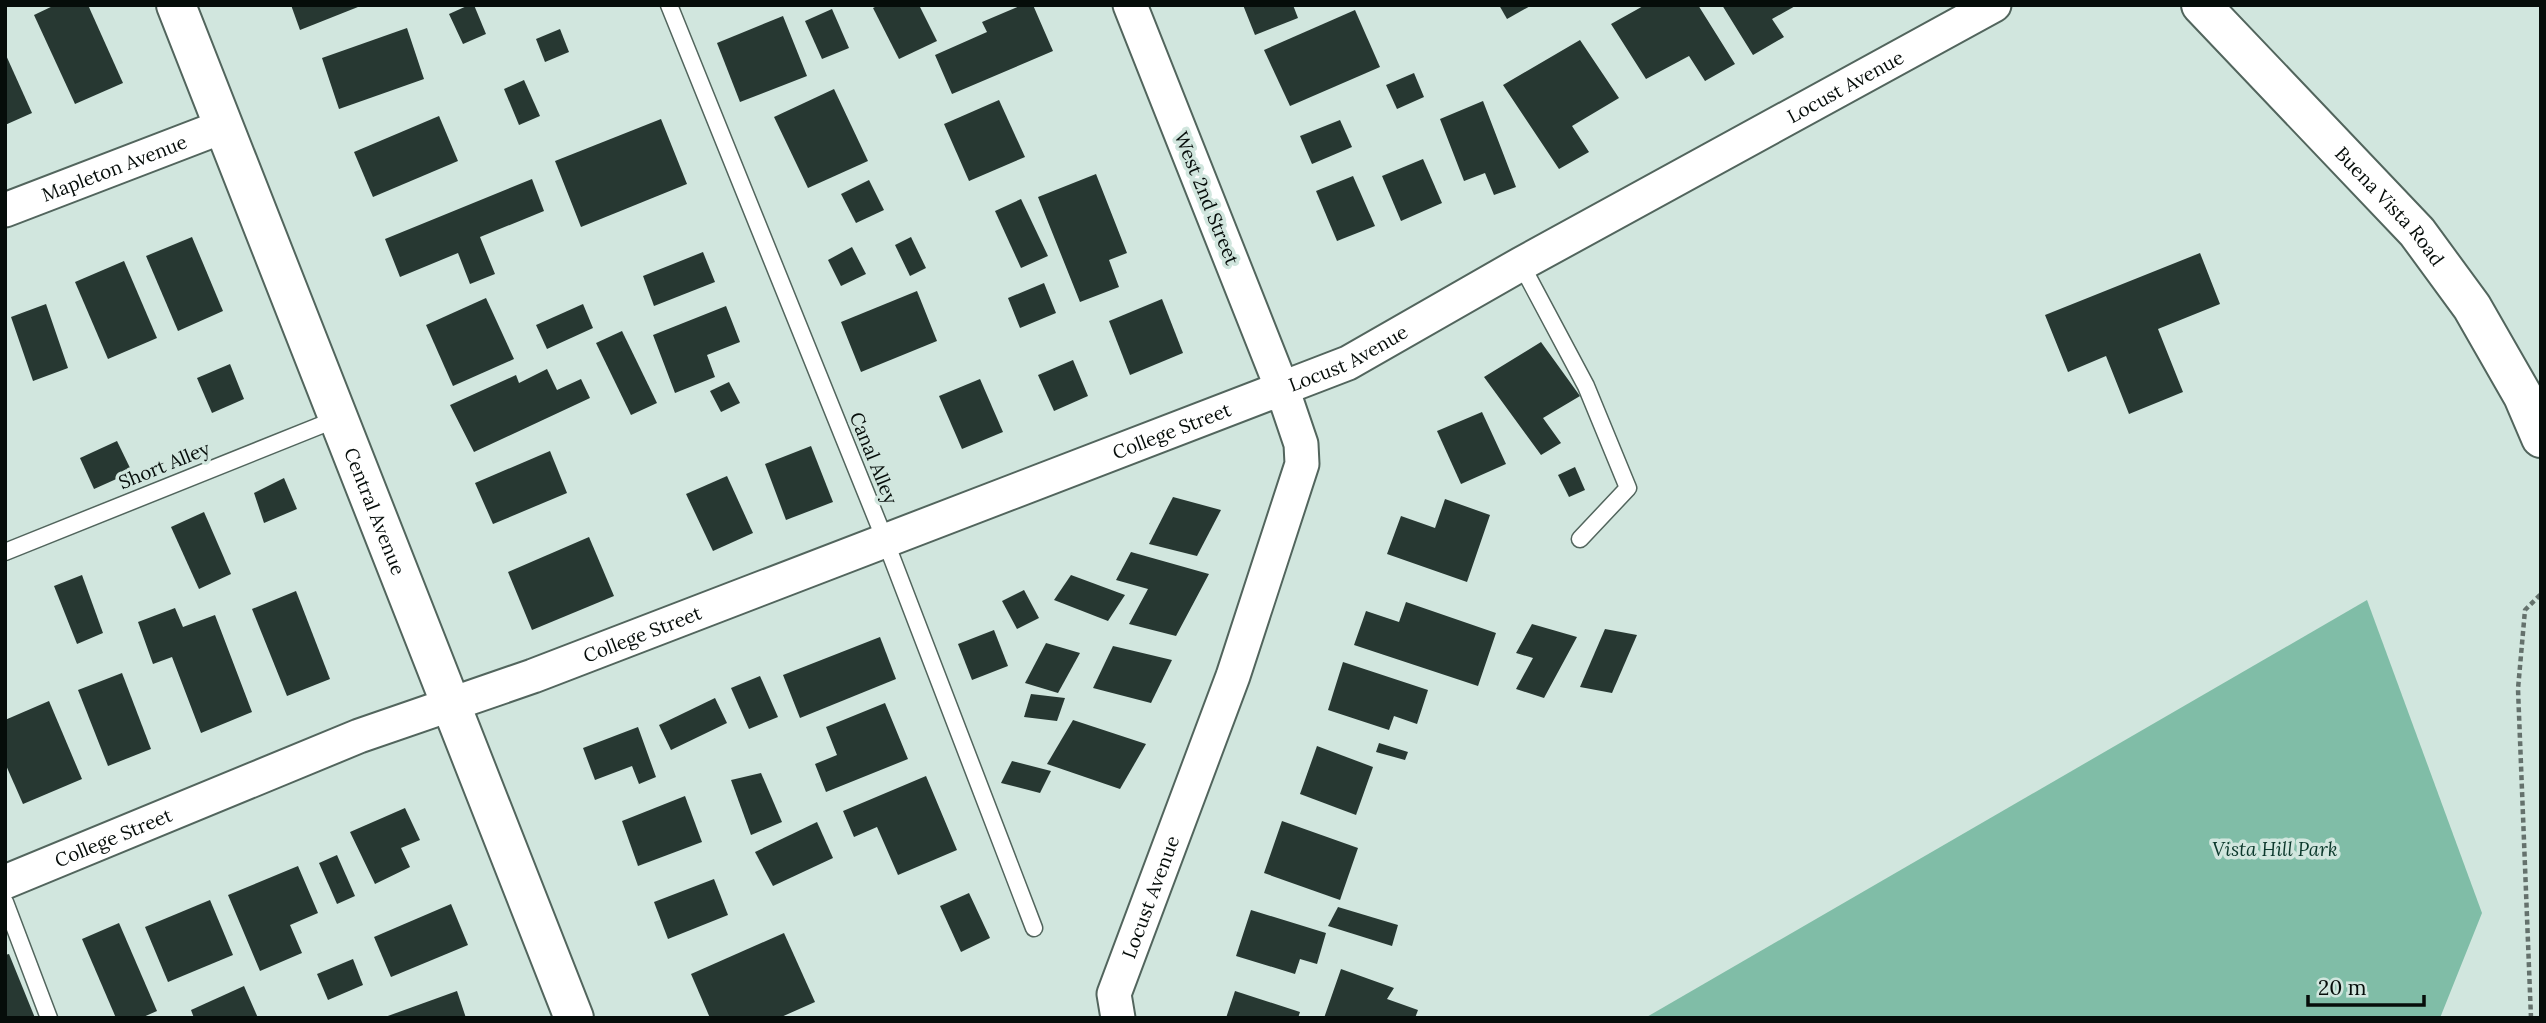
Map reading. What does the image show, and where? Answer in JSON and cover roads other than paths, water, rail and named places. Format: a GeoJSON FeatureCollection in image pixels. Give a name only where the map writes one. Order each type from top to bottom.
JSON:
{"type":"FeatureCollection","features":[{"type":"Feature","properties":{"kind":"street","name":"Central Avenue"},"geometry":{"type":"LineString","coordinates":[[176,5],[574,1018]]}},
{"type":"Feature","properties":{"kind":"street","name":"West 2nd Street"},"geometry":{"type":"LineString","coordinates":[[1130,5],[1283,391]]}},
{"type":"Feature","properties":{"kind":"street","name":"Locust Avenue"},"geometry":{"type":"LineString","coordinates":[[1118,1018],[1114,994],[1233,676],[1302,464],[1301,444],[1283,391],[1348,363],[1521,264],[1994,5]]}},
{"type":"Feature","properties":{"kind":"street","name":"Buena Vista Road"},"geometry":{"type":"LineString","coordinates":[[2201,5],[2417,232],[2472,307],[2523,396],[2541,438]]}},
{"type":"Feature","properties":{"kind":"street","name":"Mapleton Avenue"},"geometry":{"type":"LineString","coordinates":[[5,210],[224,125]]}},
{"type":"Feature","properties":{"kind":"street","name":"College Street"},"geometry":{"type":"LineString","coordinates":[[5,882],[359,736],[533,676],[1283,391]]}},
{"type":"Feature","properties":{"kind":"lane","name":"Canal Alley"},"geometry":{"type":"LineString","coordinates":[[669,5],[885,540],[1034,928]]}},
{"type":"Feature","properties":{"kind":"lane"},"geometry":{"type":"LineString","coordinates":[[1521,264],[1586,386],[1628,488],[1580,539]]}},
{"type":"Feature","properties":{"kind":"lane","name":"Short Alley"},"geometry":{"type":"LineString","coordinates":[[5,552],[339,418]]}},
{"type":"Feature","properties":{"kind":"lane"},"geometry":{"type":"LineString","coordinates":[[5,902],[49,1018]]}},
{"type":"Feature","properties":{"kind":"park label","name":"Vista Hill Park"},"geometry":{"type":"Point","coordinates":[2275,849]}}]}
